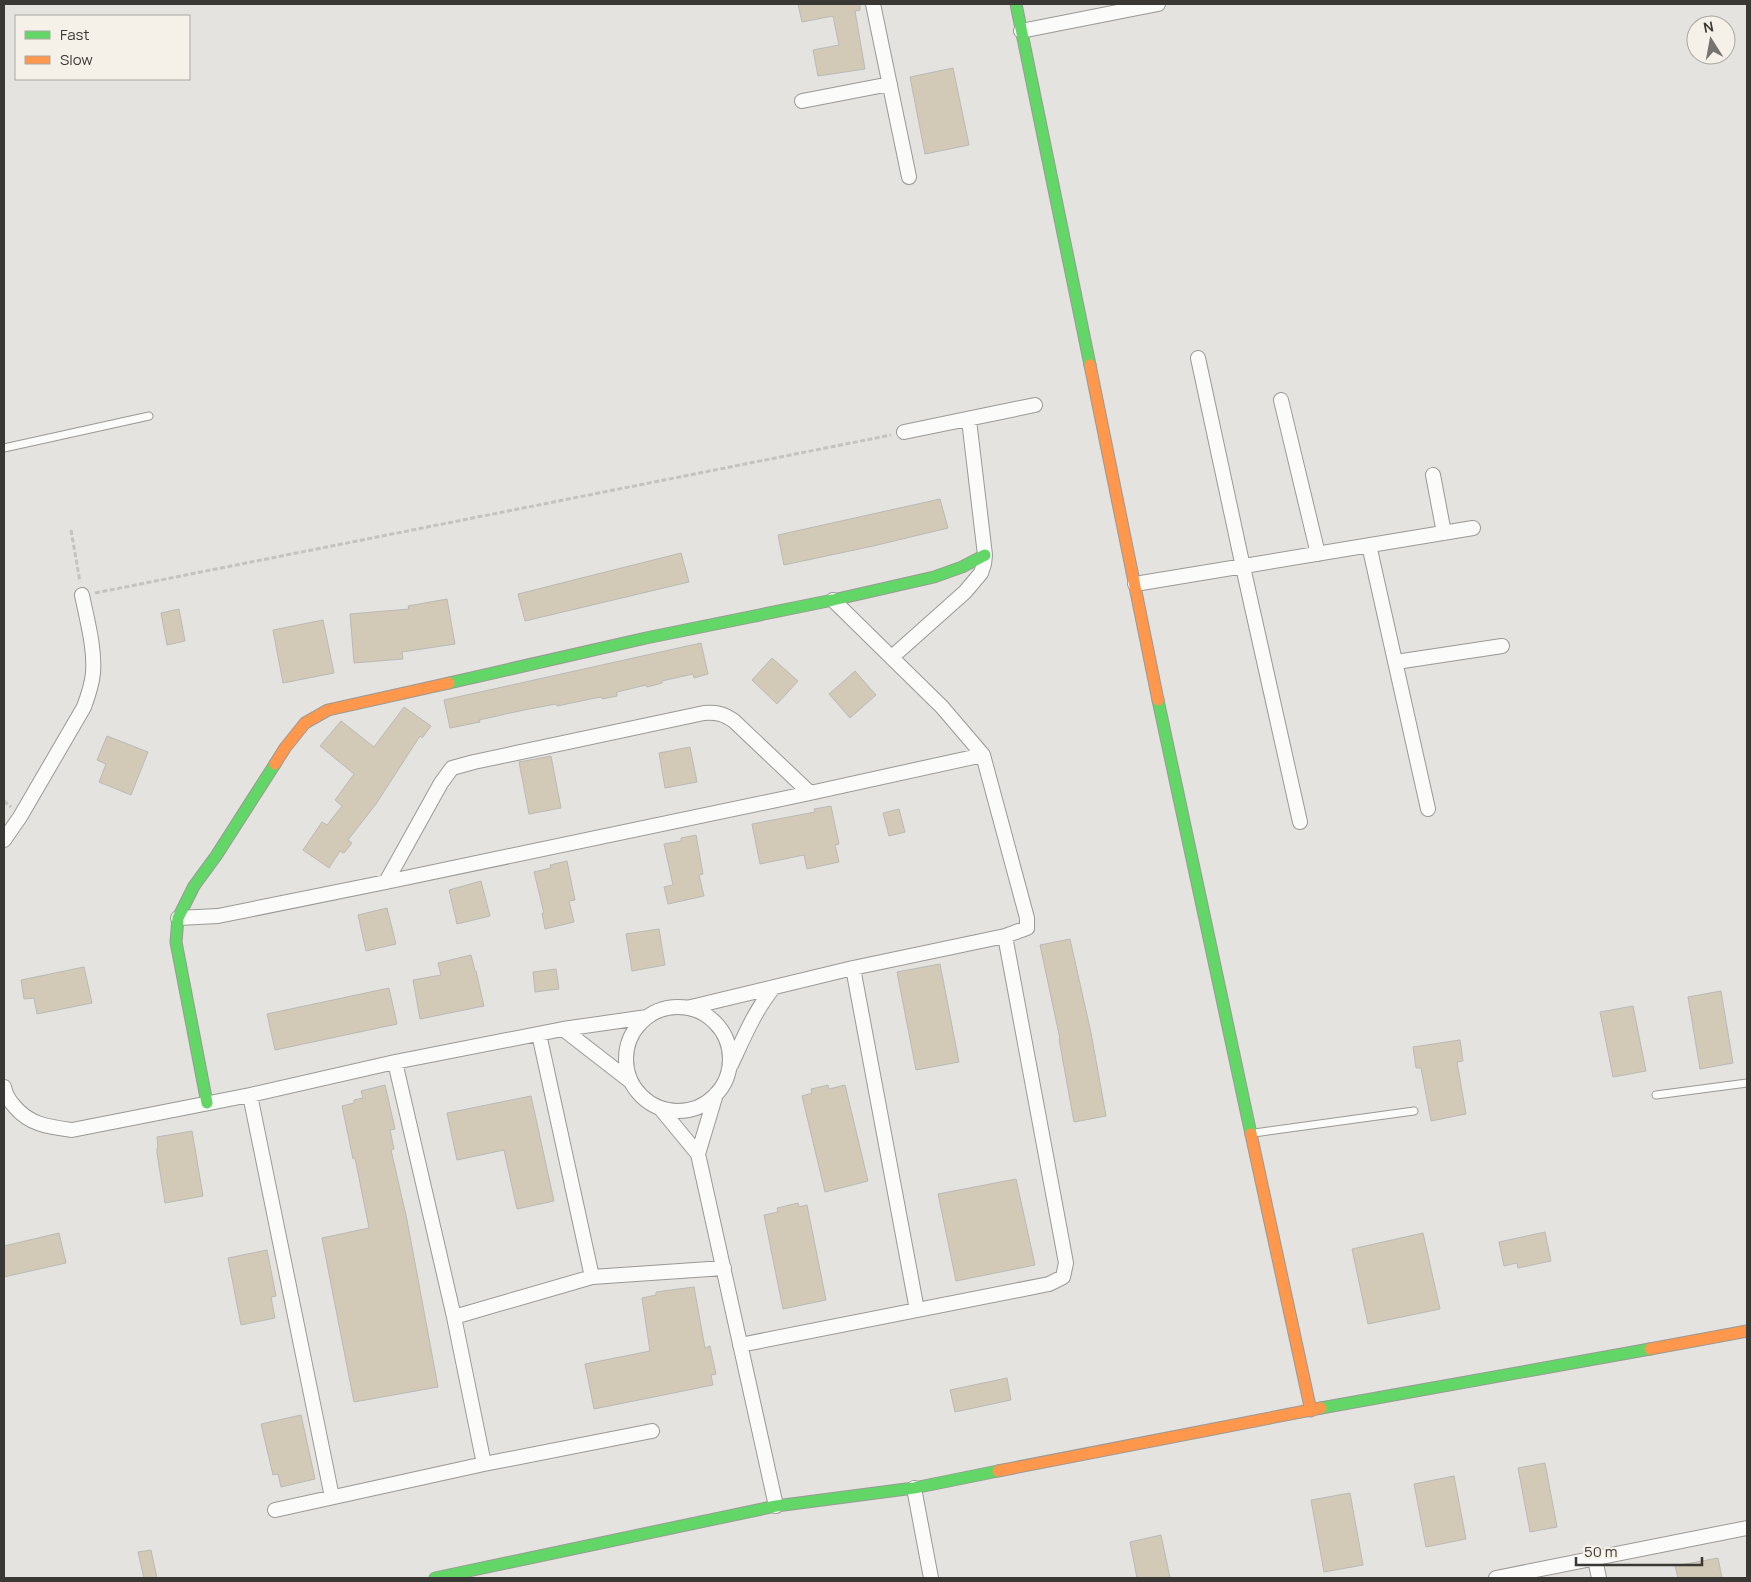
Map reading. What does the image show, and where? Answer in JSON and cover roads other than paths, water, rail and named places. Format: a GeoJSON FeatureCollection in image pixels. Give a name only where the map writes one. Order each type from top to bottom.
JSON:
{"type":"FeatureCollection","features":[{"type":"Feature","properties":{"kind":"street"},"geometry":{"type":"LineString","coordinates":[[873,4],[909,177]]}},
{"type":"Feature","properties":{"kind":"street"},"geometry":{"type":"LineString","coordinates":[[1016,4],[1175,783],[1311,1411]]}},
{"type":"Feature","properties":{"kind":"street"},"geometry":{"type":"LineString","coordinates":[[1021,31],[1158,4]]}},
{"type":"Feature","properties":{"kind":"street"},"geometry":{"type":"LineString","coordinates":[[802,101],[890,84]]}},
{"type":"Feature","properties":{"kind":"street"},"geometry":{"type":"LineString","coordinates":[[1198,358],[1242,567],[1300,822]]}},
{"type":"Feature","properties":{"kind":"street"},"geometry":{"type":"LineString","coordinates":[[1281,400],[1318,554]]}},
{"type":"Feature","properties":{"kind":"street"},"geometry":{"type":"LineString","coordinates":[[904,432],[1035,406]]}},
{"type":"Feature","properties":{"kind":"street"},"geometry":{"type":"LineString","coordinates":[[892,657],[974,582],[984,564],[985,555],[969,420]]}},
{"type":"Feature","properties":{"kind":"street"},"geometry":{"type":"LineString","coordinates":[[1433,475],[1444,533]]}},
{"type":"Feature","properties":{"kind":"street"},"geometry":{"type":"LineString","coordinates":[[1135,584],[1473,528]]}},
{"type":"Feature","properties":{"kind":"street"},"geometry":{"type":"LineString","coordinates":[[1369,545],[1428,809]]}},
{"type":"Feature","properties":{"kind":"street"},"geometry":{"type":"LineString","coordinates":[[207,1104],[176,942],[178,918],[194,886],[216,856],[285,748],[305,723],[322,713],[340,707],[646,638],[833,600],[934,577],[962,567],[985,555]]}},
{"type":"Feature","properties":{"kind":"street"},"geometry":{"type":"LineString","coordinates":[[4,840],[20,817],[84,707],[90,691],[94,658],[82,595]]}},
{"type":"Feature","properties":{"kind":"street"},"geometry":{"type":"LineString","coordinates":[[630,1081],[626,1070],[627,1047],[634,1030],[647,1017],[659,1010],[673,1007],[687,1008],[853,968],[1005,936],[1027,928],[1028,923],[984,755],[942,707],[833,600]]}},
{"type":"Feature","properties":{"kind":"street"},"geometry":{"type":"LineString","coordinates":[[1396,662],[1502,646]]}},
{"type":"Feature","properties":{"kind":"street"},"geometry":{"type":"LineString","coordinates":[[386,882],[436,791],[452,768],[695,715],[715,712],[725,714],[810,793]]}},
{"type":"Feature","properties":{"kind":"street"},"geometry":{"type":"LineString","coordinates":[[178,918],[218,916],[984,755]]}},
{"type":"Feature","properties":{"kind":"street"},"geometry":{"type":"LineString","coordinates":[[740,1345],[1049,1284],[1063,1277],[1066,1263],[1005,936]]}},
{"type":"Feature","properties":{"kind":"street"},"geometry":{"type":"LineString","coordinates":[[853,968],[917,1310]]}},
{"type":"Feature","properties":{"kind":"street"},"geometry":{"type":"LineString","coordinates":[[660,1108],[675,1111],[690,1110],[704,1104],[716,1094],[724,1083],[761,1003],[774,987]]}},
{"type":"Feature","properties":{"kind":"street"},"geometry":{"type":"LineString","coordinates":[[687,1008],[706,1016],[721,1030],[727,1042],[730,1056],[729,1070]]}},
{"type":"Feature","properties":{"kind":"street"},"geometry":{"type":"LineString","coordinates":[[4,1087],[6,1096],[22,1116],[42,1126],[72,1130],[207,1104],[395,1062],[562,1029],[647,1017]]}},
{"type":"Feature","properties":{"kind":"street"},"geometry":{"type":"LineString","coordinates":[[562,1029],[630,1081],[643,1097],[660,1108],[698,1154],[776,1506]]}},
{"type":"Feature","properties":{"kind":"street"},"geometry":{"type":"LineString","coordinates":[[539,1034],[592,1278]]}},
{"type":"Feature","properties":{"kind":"street"},"geometry":{"type":"LineString","coordinates":[[395,1062],[454,1317],[484,1464]]}},
{"type":"Feature","properties":{"kind":"street"},"geometry":{"type":"LineString","coordinates":[[698,1154],[716,1094]]}},
{"type":"Feature","properties":{"kind":"street"},"geometry":{"type":"LineString","coordinates":[[250,1095],[332,1497]]}},
{"type":"Feature","properties":{"kind":"street"},"geometry":{"type":"LineString","coordinates":[[454,1317],[592,1278],[724,1268]]}},
{"type":"Feature","properties":{"kind":"street"},"geometry":{"type":"LineString","coordinates":[[436,1578],[776,1506],[914,1488],[1280,1416],[1747,1331]]}},
{"type":"Feature","properties":{"kind":"street"},"geometry":{"type":"LineString","coordinates":[[275,1510],[484,1464],[652,1431]]}},
{"type":"Feature","properties":{"kind":"street"},"geometry":{"type":"LineString","coordinates":[[914,1488],[931,1578]]}},
{"type":"Feature","properties":{"kind":"street"},"geometry":{"type":"LineString","coordinates":[[1496,1578],[1747,1528]]}},
{"type":"Feature","properties":{"kind":"street"},"geometry":{"type":"LineString","coordinates":[[1595,1559],[1599,1578]]}},
{"type":"Feature","properties":{"kind":"lane"},"geometry":{"type":"LineString","coordinates":[[4,448],[149,416]]}},
{"type":"Feature","properties":{"kind":"lane"},"geometry":{"type":"LineString","coordinates":[[1656,1095],[1747,1083]]}},
{"type":"Feature","properties":{"kind":"lane"},"geometry":{"type":"LineString","coordinates":[[1251,1133],[1414,1111]]}}]}
